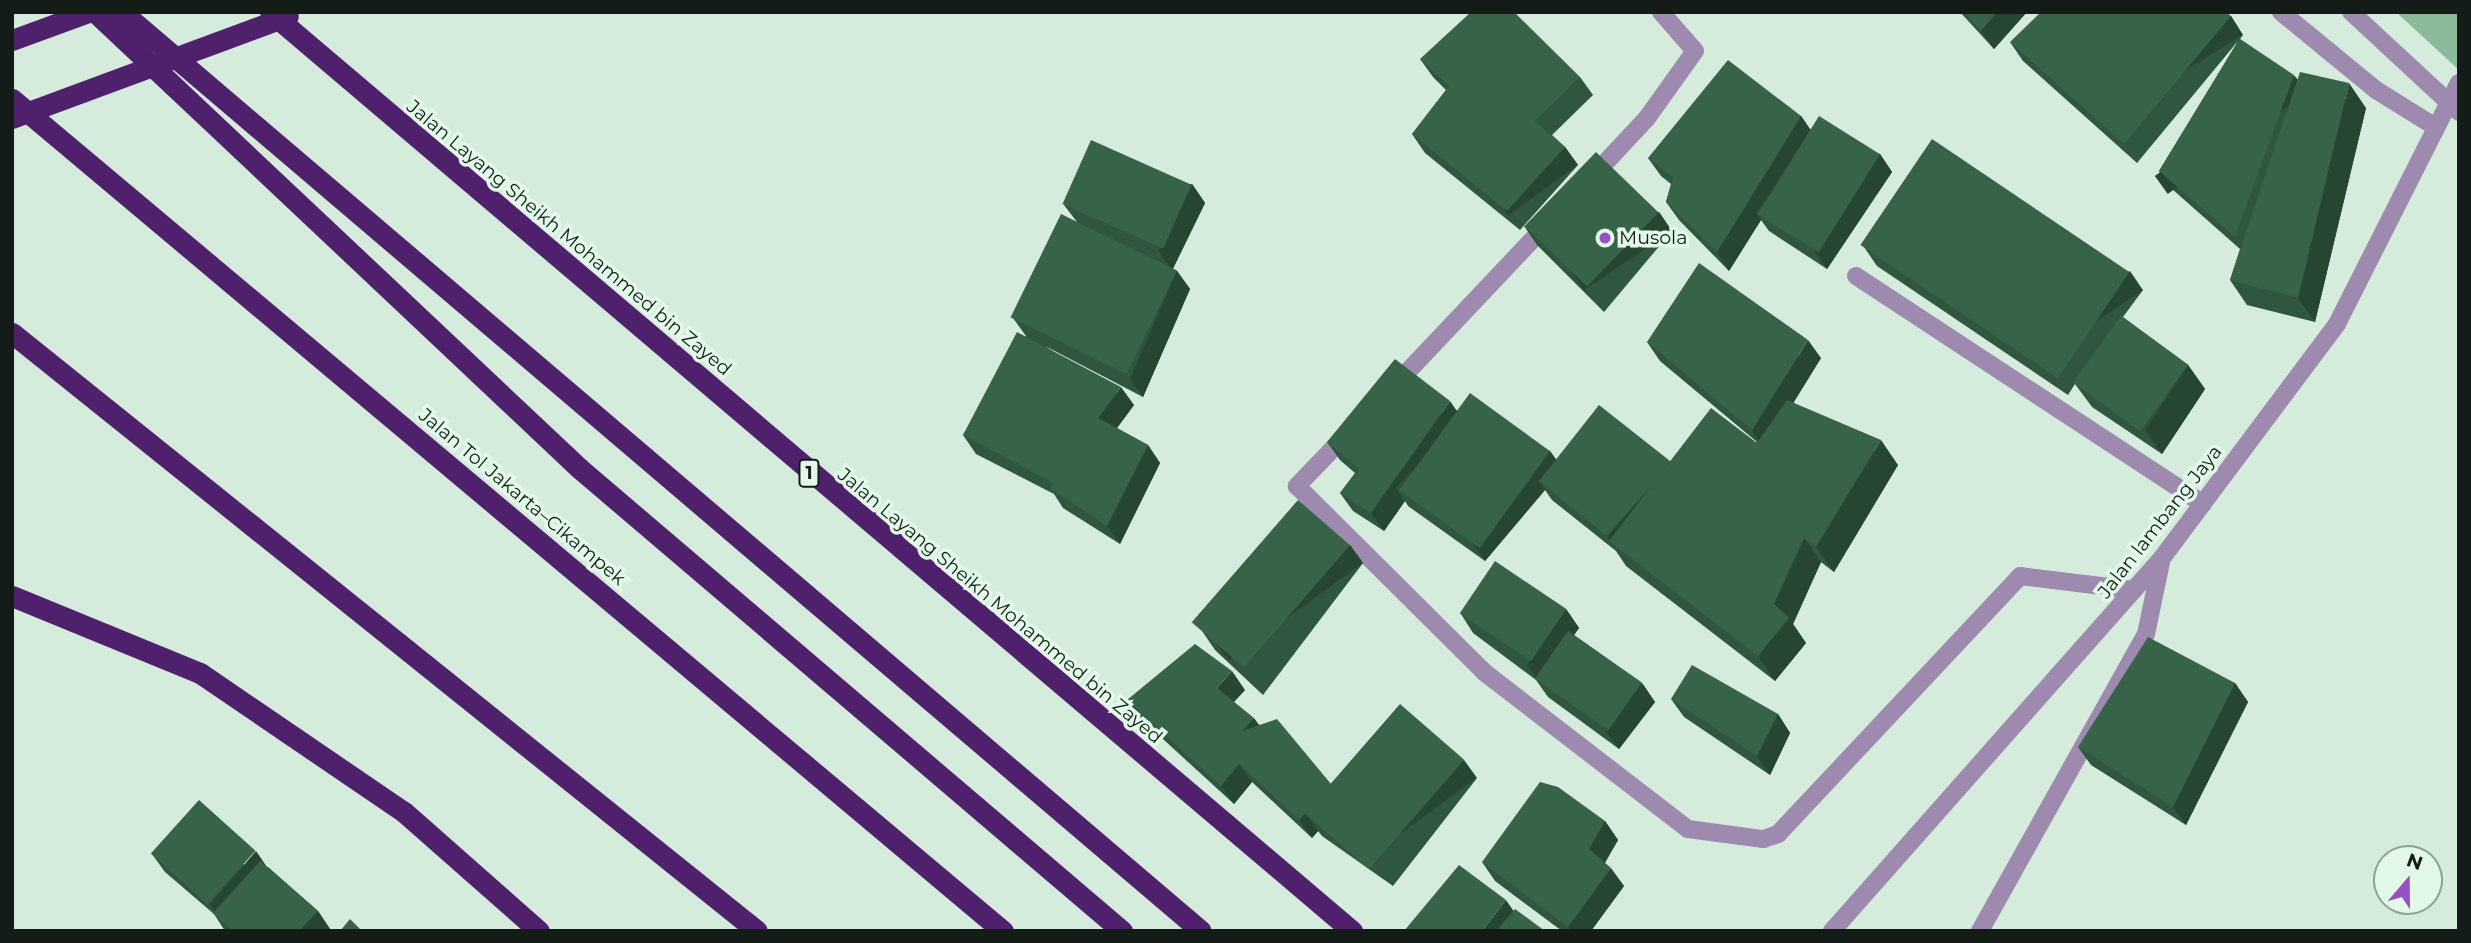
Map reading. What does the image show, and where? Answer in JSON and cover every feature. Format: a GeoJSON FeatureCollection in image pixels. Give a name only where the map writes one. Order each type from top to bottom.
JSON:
{"type":"FeatureCollection","features":[{"type":"Feature","properties":{"kind":"highway"},"geometry":{"type":"LineString","coordinates":[[12,40],[88,12]]}},
{"type":"Feature","properties":{"kind":"highway"},"geometry":{"type":"LineString","coordinates":[[95,12],[579,468],[1122,931]]}},
{"type":"Feature","properties":{"kind":"highway"},"geometry":{"type":"LineString","coordinates":[[122,12],[1201,931]]}},
{"type":"Feature","properties":{"kind":"highway","name":"Jalan Layang Sheikh Mohammed bin Zayed"},"geometry":{"type":"LineString","coordinates":[[270,12],[1352,931]]}},
{"type":"Feature","properties":{"kind":"highway"},"geometry":{"type":"LineString","coordinates":[[12,118],[296,13]]}},
{"type":"Feature","properties":{"kind":"highway","name":"Jalan Tol Jakarta–Cikampek"},"geometry":{"type":"LineString","coordinates":[[12,99],[1003,931]]}},
{"type":"Feature","properties":{"kind":"highway"},"geometry":{"type":"LineString","coordinates":[[12,333],[757,931]]}},
{"type":"Feature","properties":{"kind":"highway"},"geometry":{"type":"LineString","coordinates":[[12,596],[200,673],[404,812],[539,931]]}},
{"type":"Feature","properties":{"kind":"street"},"geometry":{"type":"LineString","coordinates":[[1580,190],[1647,118],[1695,51],[1661,12]]}},
{"type":"Feature","properties":{"kind":"street"},"geometry":{"type":"LineString","coordinates":[[2281,12],[2376,90],[2434,127]]}},
{"type":"Feature","properties":{"kind":"street"},"geometry":{"type":"LineString","coordinates":[[2351,12],[2454,96]]}},
{"type":"Feature","properties":{"kind":"street","name":"Jalan lambang Jaya"},"geometry":{"type":"LineString","coordinates":[[1832,931],[2162,558],[2203,504],[2337,324],[2434,127],[2454,96]]}},
{"type":"Feature","properties":{"kind":"street"},"geometry":{"type":"LineString","coordinates":[[1381,399],[1561,210]]}},
{"type":"Feature","properties":{"kind":"street"},"geometry":{"type":"LineString","coordinates":[[1856,276],[2203,504]]}},
{"type":"Feature","properties":{"kind":"street"},"geometry":{"type":"LineString","coordinates":[[1362,418],[1297,486],[1483,672],[1688,829],[1763,839],[1778,834],[2020,576],[2134,590]]}},
{"type":"Feature","properties":{"kind":"street"},"geometry":{"type":"LineString","coordinates":[[1980,931],[2146,634],[2162,558]]}},
{"type":"Feature","properties":{"kind":"shaded area"},"geometry":{"type":"Polygon","coordinates":[[[2396,12],[2459,12],[2459,70],[2396,12]]]}},
{"type":"Feature","properties":{"kind":"building"},"geometry":{"type":"Polygon","coordinates":[[[1471,12],[1514,12],[1580,77],[1535,121],[1565,147],[1507,211],[1412,134],[1449,86],[1420,59],[1471,12]]]}},
{"type":"Feature","properties":{"kind":"building"},"geometry":{"type":"Polygon","coordinates":[[[1964,12],[1997,12],[1981,31],[1964,12]]]}},
{"type":"Feature","properties":{"kind":"building"},"geometry":{"type":"Polygon","coordinates":[[[2041,12],[2226,12],[2231,16],[2124,144],[2010,42],[2041,12]]]}},
{"type":"Feature","properties":{"kind":"building"},"geometry":{"type":"Polygon","coordinates":[[[2240,39],[2294,75],[2235,237],[2159,171],[2240,39]]]}},
{"type":"Feature","properties":{"kind":"building"},"geometry":{"type":"Polygon","coordinates":[[[1728,60],[1801,116],[1717,252],[1666,202],[1673,177],[1648,158],[1728,60]]]}},
{"type":"Feature","properties":{"kind":"building"},"geometry":{"type":"Polygon","coordinates":[[[2300,72],[2349,83],[2298,298],[2230,280],[2300,72]]]}},
{"type":"Feature","properties":{"kind":"building"},"geometry":{"type":"Polygon","coordinates":[[[1819,116],[1880,154],[1819,253],[1758,214],[1819,116]]]}},
{"type":"Feature","properties":{"kind":"building"},"geometry":{"type":"Polygon","coordinates":[[[1932,139],[2129,272],[2058,378],[1860,245],[1932,139]]]}},
{"type":"Feature","properties":{"kind":"building"},"geometry":{"type":"Polygon","coordinates":[[[1091,140],[1191,185],[1163,249],[1063,204],[1091,140]]]}},
{"type":"Feature","properties":{"kind":"building","name":"Musola"},"geometry":{"type":"Polygon","coordinates":[[[1596,152],[1659,212],[1587,287],[1524,226],[1596,152]]]}},
{"type":"Feature","properties":{"kind":"building"},"geometry":{"type":"Polygon","coordinates":[[[1061,214],[1177,271],[1127,374],[1011,317],[1061,214]]]}},
{"type":"Feature","properties":{"kind":"building"},"geometry":{"type":"Polygon","coordinates":[[[1699,263],[1808,340],[1752,430],[1647,342],[1699,263]]]}},
{"type":"Feature","properties":{"kind":"building"},"geometry":{"type":"Polygon","coordinates":[[[2121,316],[2188,365],[2140,431],[2073,382],[2121,316]]]}},
{"type":"Feature","properties":{"kind":"building"},"geometry":{"type":"Polygon","coordinates":[[[1017,332],[1121,387],[1098,418],[1148,445],[1107,526],[1051,489],[1052,482],[963,435],[1017,332]]]}},
{"type":"Feature","properties":{"kind":"building"},"geometry":{"type":"Polygon","coordinates":[[[1395,359],[1450,401],[1371,513],[1340,493],[1359,469],[1327,442],[1395,359]]]}},
{"type":"Feature","properties":{"kind":"building"},"geometry":{"type":"Polygon","coordinates":[[[1470,393],[1550,451],[1480,548],[1399,490],[1470,393]]]}},
{"type":"Feature","properties":{"kind":"building"},"geometry":{"type":"Polygon","coordinates":[[[1787,400],[1881,440],[1816,547],[1804,538],[1774,604],[1789,618],[1758,656],[1609,541],[1711,408],[1757,443],[1787,400]]]}},
{"type":"Feature","properties":{"kind":"building"},"geometry":{"type":"Polygon","coordinates":[[[1599,405],[1670,461],[1607,536],[1539,481],[1599,405]]]}},
{"type":"Feature","properties":{"kind":"building"},"geometry":{"type":"Polygon","coordinates":[[[1298,500],[1350,545],[1244,668],[1192,622],[1298,500]]]}},
{"type":"Feature","properties":{"kind":"building"},"geometry":{"type":"Polygon","coordinates":[[[1495,561],[1566,609],[1531,661],[1460,613],[1495,561]]]}},
{"type":"Feature","properties":{"kind":"building"},"geometry":{"type":"Polygon","coordinates":[[[1568,631],[1642,683],[1608,730],[1535,679],[1568,631]]]}},
{"type":"Feature","properties":{"kind":"building"},"geometry":{"type":"Polygon","coordinates":[[[2148,637],[2235,683],[2173,807],[2078,747],[2148,637]]]}},
{"type":"Feature","properties":{"kind":"building"},"geometry":{"type":"Polygon","coordinates":[[[1195,644],[1232,671],[1217,688],[1254,718],[1242,731],[1277,719],[1331,784],[1299,820],[1239,764],[1221,786],[1127,700],[1195,644]]]}},
{"type":"Feature","properties":{"kind":"building"},"geometry":{"type":"Polygon","coordinates":[[[1692,665],[1778,714],[1757,756],[1671,699],[1692,665]]]}},
{"type":"Feature","properties":{"kind":"building"},"geometry":{"type":"Polygon","coordinates":[[[1400,704],[1464,760],[1369,869],[1305,813],[1400,704]]]}},
{"type":"Feature","properties":{"kind":"building"},"geometry":{"type":"Polygon","coordinates":[[[1540,782],[1558,787],[1605,821],[1589,849],[1611,868],[1568,927],[1482,862],[1540,782]]]}},
{"type":"Feature","properties":{"kind":"building"},"geometry":{"type":"Polygon","coordinates":[[[199,800],[255,851],[207,904],[151,854],[199,800]]]}},
{"type":"Feature","properties":{"kind":"building"},"geometry":{"type":"Polygon","coordinates":[[[260,861],[318,911],[299,931],[233,931],[213,913],[260,861]]]}},
{"type":"Feature","properties":{"kind":"building"},"geometry":{"type":"Polygon","coordinates":[[[1459,865],[1506,900],[1482,931],[1404,931],[1459,865]]]}},
{"type":"Feature","properties":{"kind":"building"},"geometry":{"type":"Polygon","coordinates":[[[1515,909],[1545,931],[1496,931],[1515,909]]]}},
{"type":"Feature","properties":{"kind":"building"},"geometry":{"type":"Polygon","coordinates":[[[350,919],[362,931],[340,931],[350,919]]]}},
{"type":"Feature","properties":{"kind":"place","name":"Musola"},"geometry":{"type":"Point","coordinates":[1605,238]}}]}
